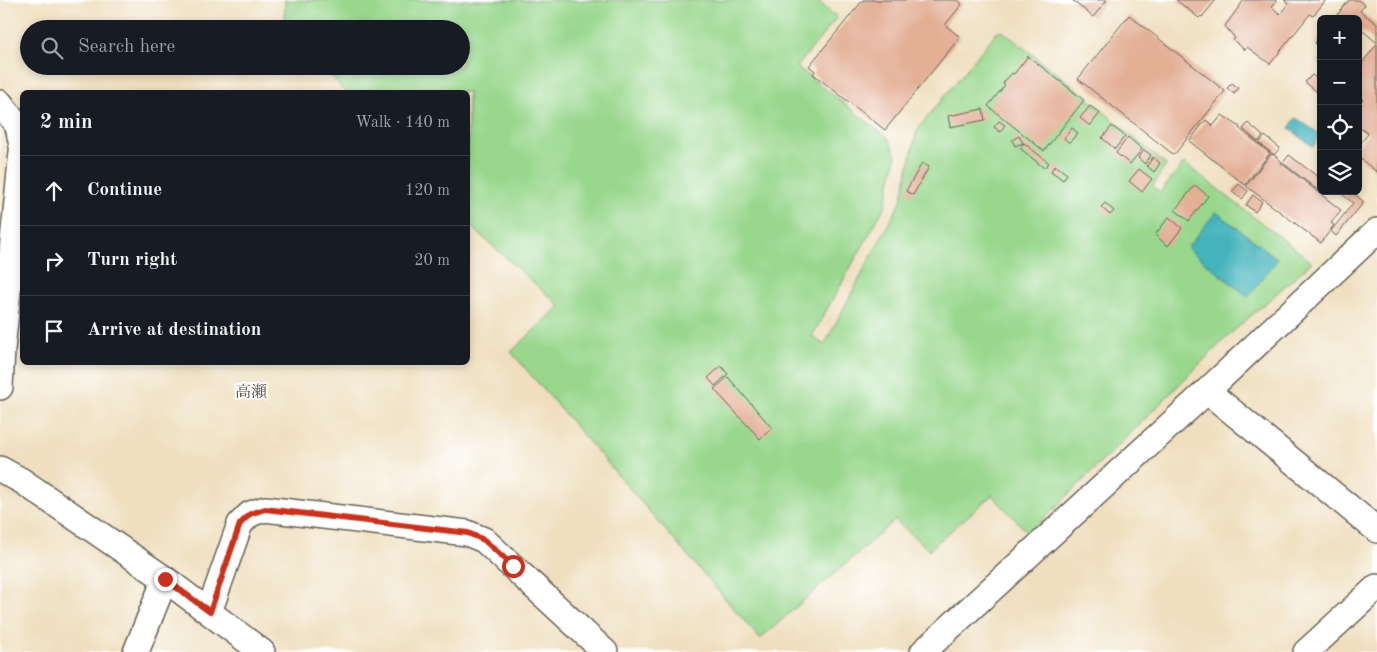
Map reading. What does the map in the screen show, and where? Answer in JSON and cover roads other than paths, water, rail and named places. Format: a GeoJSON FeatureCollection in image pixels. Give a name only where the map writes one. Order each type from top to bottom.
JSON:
{"type":"FeatureCollection","features":[{"type":"Feature","properties":{"kind":"street"},"geometry":{"type":"LineString","coordinates":[[0,103],[18,126],[20,136]]}},
{"type":"Feature","properties":{"kind":"street"},"geometry":{"type":"LineString","coordinates":[[0,387],[20,172]]}},
{"type":"Feature","properties":{"kind":"street"},"geometry":{"type":"LineString","coordinates":[[923,652],[1207,391],[1377,231]]}},
{"type":"Feature","properties":{"kind":"street"},"geometry":{"type":"LineString","coordinates":[[1207,391],[1377,530]]}},
{"type":"Feature","properties":{"kind":"street"},"geometry":{"type":"LineString","coordinates":[[0,469],[22,481],[165,579],[262,652]]}},
{"type":"Feature","properties":{"kind":"street"},"geometry":{"type":"LineString","coordinates":[[210,612],[240,524],[250,514],[265,509],[468,533],[484,540],[605,652]]}},
{"type":"Feature","properties":{"kind":"street"},"geometry":{"type":"LineString","coordinates":[[136,652],[165,579]]}},
{"type":"Feature","properties":{"kind":"street"},"geometry":{"type":"LineString","coordinates":[[1306,652],[1377,587]]}},
{"type":"Feature","properties":{"kind":"water"},"geometry":{"type":"Polygon","coordinates":[[[1296,118],[1317,132],[1317,140],[1313,147],[1289,128],[1296,118]]]}},
{"type":"Feature","properties":{"kind":"water"},"geometry":{"type":"Polygon","coordinates":[[[1216,212],[1278,259],[1248,297],[1187,248],[1216,212]]]}},
{"type":"Feature","properties":{"kind":"district","name":"高瀬"},"geometry":{"type":"Point","coordinates":[251,393]}}]}
